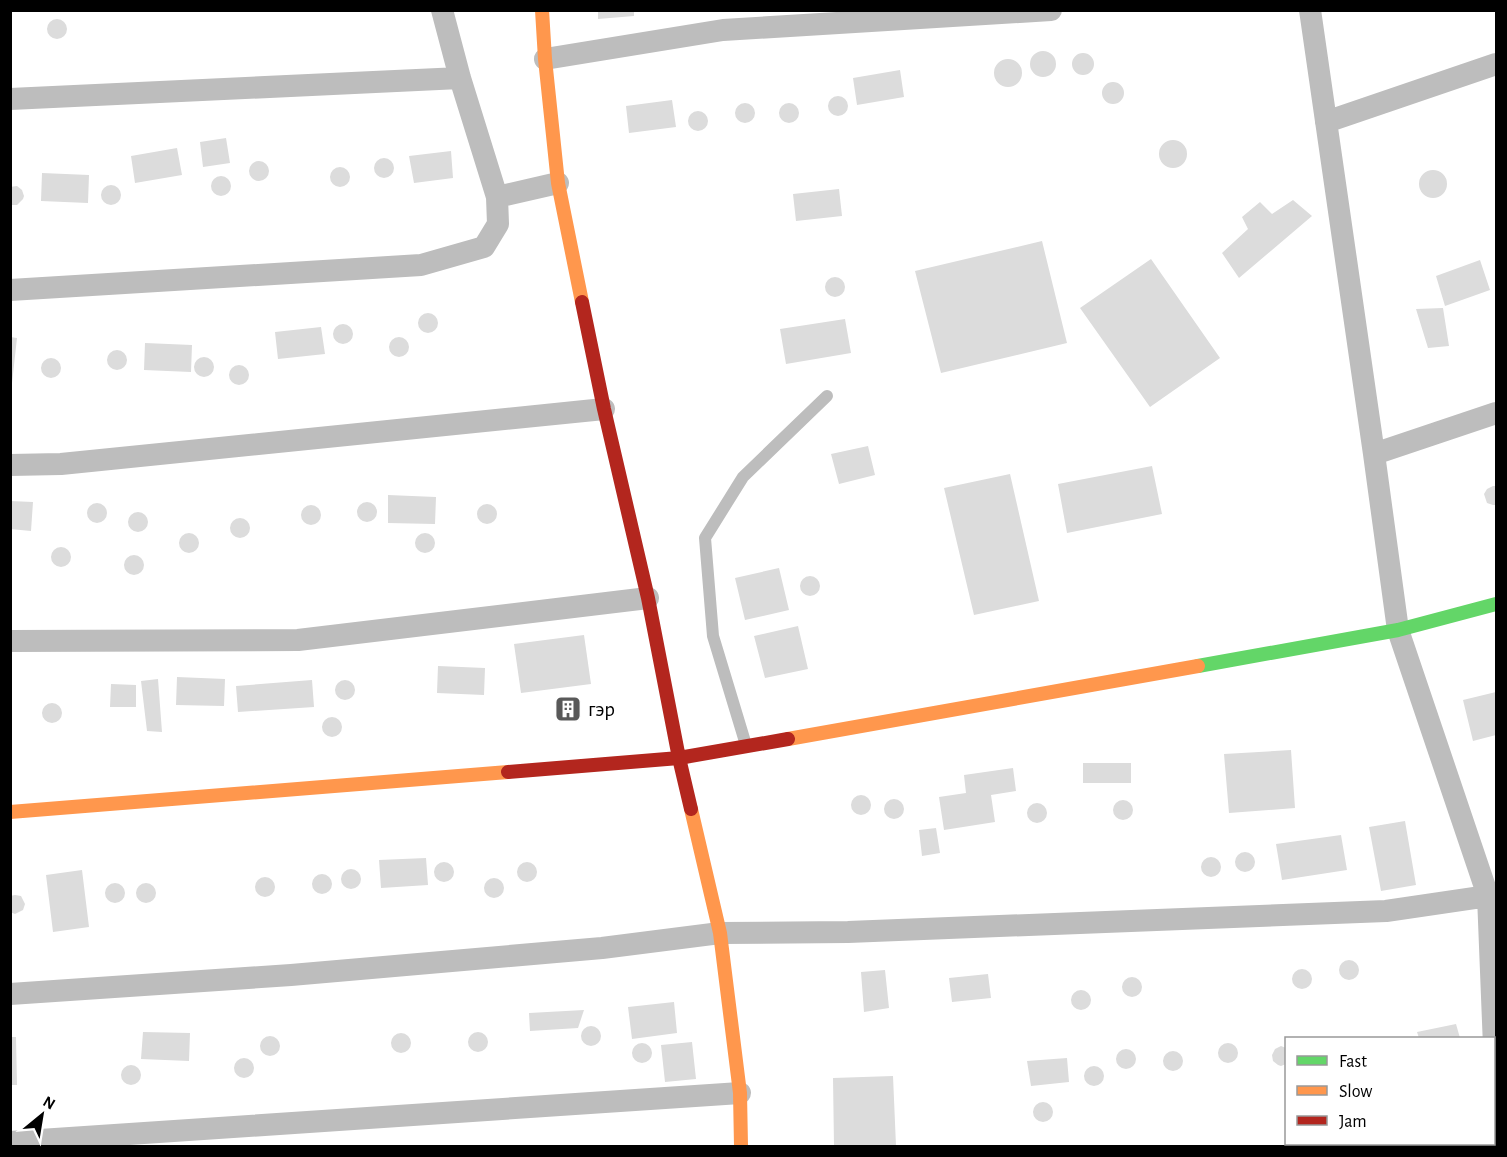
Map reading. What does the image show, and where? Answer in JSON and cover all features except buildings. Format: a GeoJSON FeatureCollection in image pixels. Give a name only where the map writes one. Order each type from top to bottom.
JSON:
{"type":"FeatureCollection","features":[{"type":"Feature","properties":{"kind":"street"},"geometry":{"type":"LineString","coordinates":[[10,290],[421,265],[484,248],[498,224],[497,197],[460,78],[442,10]]}},
{"type":"Feature","properties":{"kind":"street"},"geometry":{"type":"LineString","coordinates":[[542,10],[558,183],[604,409],[648,598],[679,758],[720,933],[740,1093],[741,1146]]}},
{"type":"Feature","properties":{"kind":"street"},"geometry":{"type":"LineString","coordinates":[[545,59],[723,30],[1051,10]]}},
{"type":"Feature","properties":{"kind":"street"},"geometry":{"type":"LineString","coordinates":[[1310,10],[1398,630],[1492,895],[1497,1096]]}},
{"type":"Feature","properties":{"kind":"street"},"geometry":{"type":"LineString","coordinates":[[1326,122],[1497,64]]}},
{"type":"Feature","properties":{"kind":"street"},"geometry":{"type":"LineString","coordinates":[[10,99],[460,78]]}},
{"type":"Feature","properties":{"kind":"street"},"geometry":{"type":"LineString","coordinates":[[497,197],[558,183]]}},
{"type":"Feature","properties":{"kind":"street"},"geometry":{"type":"LineString","coordinates":[[10,465],[61,464],[604,409]]}},
{"type":"Feature","properties":{"kind":"street"},"geometry":{"type":"LineString","coordinates":[[1374,454],[1497,413]]}},
{"type":"Feature","properties":{"kind":"street"},"geometry":{"type":"LineString","coordinates":[[10,641],[298,640],[648,598]]}},
{"type":"Feature","properties":{"kind":"street"},"geometry":{"type":"LineString","coordinates":[[10,812],[679,758],[1398,630],[1497,604]]}},
{"type":"Feature","properties":{"kind":"street"},"geometry":{"type":"LineString","coordinates":[[10,994],[291,975],[602,948],[720,933],[848,932],[1386,911],[1492,895]]}},
{"type":"Feature","properties":{"kind":"street"},"geometry":{"type":"LineString","coordinates":[[10,1142],[740,1093]]}},
{"type":"Feature","properties":{"kind":"lane"},"geometry":{"type":"LineString","coordinates":[[746,746],[713,636],[705,538],[743,477],[827,396]]}},
{"type":"Feature","properties":{"kind":"traffic: fast"},"geometry":{"type":"LineString","coordinates":[[1198,666],[1398,630],[1496,604]]}},
{"type":"Feature","properties":{"kind":"traffic: slow"},"geometry":{"type":"LineString","coordinates":[[542,10],[558,183],[582,302]]}},
{"type":"Feature","properties":{"kind":"traffic: slow"},"geometry":{"type":"LineString","coordinates":[[788,739],[1198,666]]}},
{"type":"Feature","properties":{"kind":"traffic: slow"},"geometry":{"type":"LineString","coordinates":[[10,812],[508,772]]}},
{"type":"Feature","properties":{"kind":"traffic: slow"},"geometry":{"type":"LineString","coordinates":[[691,809],[720,933],[740,1093],[741,1146]]}},
{"type":"Feature","properties":{"kind":"traffic: jam"},"geometry":{"type":"LineString","coordinates":[[582,302],[604,409],[648,598],[691,809]]}},
{"type":"Feature","properties":{"kind":"traffic: jam"},"geometry":{"type":"LineString","coordinates":[[508,772],[679,758],[788,739]]}},
{"type":"Feature","properties":{"kind":"place","name":"гэр"},"geometry":{"type":"Point","coordinates":[568,709]}}]}
